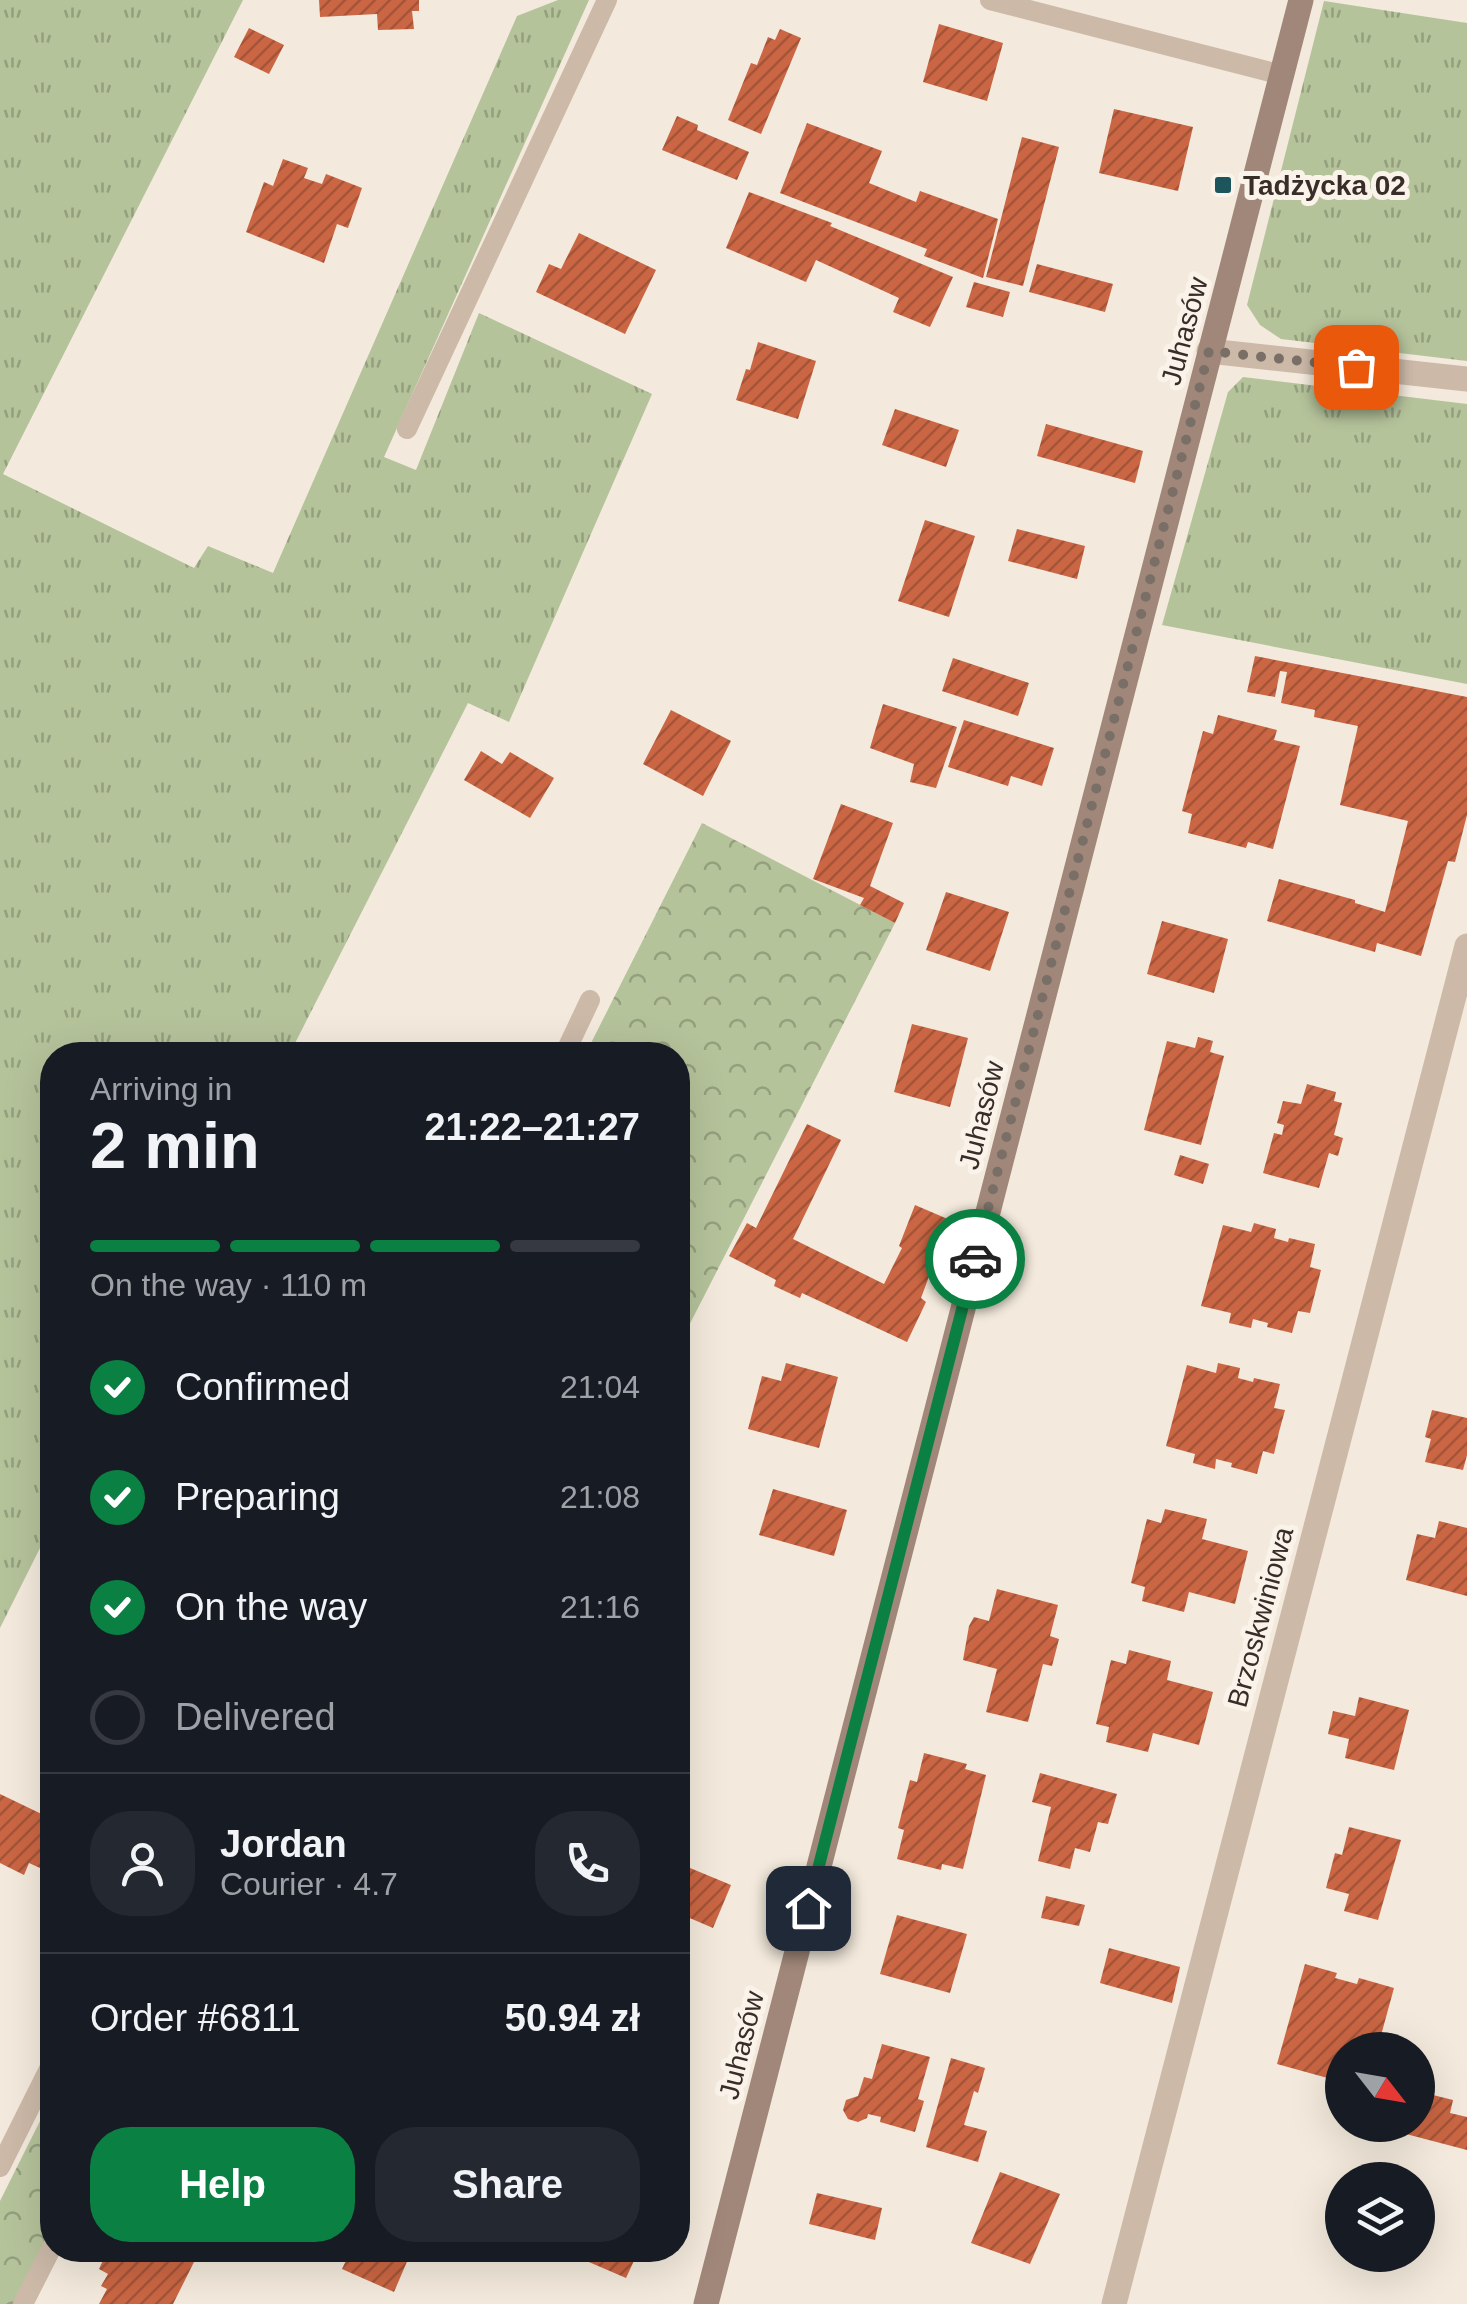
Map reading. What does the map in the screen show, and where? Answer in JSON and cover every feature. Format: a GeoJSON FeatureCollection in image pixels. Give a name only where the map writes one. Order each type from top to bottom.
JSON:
{"type":"FeatureCollection","features":[{"type":"Feature","properties":{"kind":"street","name":"Juhasów"},"geometry":{"type":"LineString","coordinates":[[706,2304],[1300,0]]}},
{"type":"Feature","properties":{"kind":"street"},"geometry":{"type":"LineString","coordinates":[[1209,351],[1467,379]]}},
{"type":"Feature","properties":{"kind":"street","name":"Brzoskwiniowa"},"geometry":{"type":"LineString","coordinates":[[1114,2304],[1467,946]]}},
{"type":"Feature","properties":{"kind":"lane"},"geometry":{"type":"LineString","coordinates":[[406,429],[607,0]]}},
{"type":"Feature","properties":{"kind":"lane"},"geometry":{"type":"LineString","coordinates":[[990,0],[1282,75]]}},
{"type":"Feature","properties":{"kind":"lane"},"geometry":{"type":"LineString","coordinates":[[570,1042],[590,1000]]}},
{"type":"Feature","properties":{"kind":"lane"},"geometry":{"type":"LineString","coordinates":[[0,2167],[40,2088]]}},
{"type":"Feature","properties":{"kind":"lane"},"geometry":{"type":"LineString","coordinates":[[23,2304],[44,2262]]}},
{"type":"Feature","properties":{"kind":"green space"},"geometry":{"type":"Polygon","coordinates":[[[0,0],[243,0],[3,474],[194,568],[208,546],[273,573],[517,16],[558,0],[589,0],[384,457],[416,470],[479,313],[652,394],[509,722],[468,703],[296,1042],[40,1042],[40,1548],[0,1628],[0,0]]]}},
{"type":"Feature","properties":{"kind":"green space"},"geometry":{"type":"Polygon","coordinates":[[[1324,1],[1467,23],[1467,361],[1281,339],[1260,325],[1247,305],[1324,1]]]}},
{"type":"Feature","properties":{"kind":"green space"},"geometry":{"type":"Polygon","coordinates":[[[1243,377],[1467,404],[1467,684],[1162,625],[1228,392],[1243,377]]]}},
{"type":"Feature","properties":{"kind":"green space"},"geometry":{"type":"Polygon","coordinates":[[[702,823],[895,923],[690,1324],[690,1042],[592,1042],[702,823]]]}},
{"type":"Feature","properties":{"kind":"green space"},"geometry":{"type":"Polygon","coordinates":[[[40,2121],[40,2252],[14,2304],[0,2304],[0,2201],[40,2121]]]}},
{"type":"Feature","properties":{"kind":"building"},"geometry":{"type":"Polygon","coordinates":[[[319,0],[419,0],[419,11],[412,11],[414,29],[378,30],[377,14],[320,17],[319,0]]]}},
{"type":"Feature","properties":{"kind":"building"},"geometry":{"type":"Polygon","coordinates":[[[939,24],[1003,43],[987,101],[923,82],[939,24]]]}},
{"type":"Feature","properties":{"kind":"building"},"geometry":{"type":"Polygon","coordinates":[[[249,28],[284,45],[269,74],[234,57],[249,28]]]}},
{"type":"Feature","properties":{"kind":"building"},"geometry":{"type":"Polygon","coordinates":[[[780,29],[801,38],[761,134],[728,120],[751,63],[757,65],[768,37],[775,40],[780,29]]]}},
{"type":"Feature","properties":{"kind":"building"},"geometry":{"type":"Polygon","coordinates":[[[1114,109],[1193,127],[1178,191],[1099,173],[1114,109]]]}},
{"type":"Feature","properties":{"kind":"building"},"geometry":{"type":"Polygon","coordinates":[[[677,116],[698,125],[697,130],[749,152],[737,180],[662,150],[677,116]]]}},
{"type":"Feature","properties":{"kind":"building"},"geometry":{"type":"Polygon","coordinates":[[[807,123],[882,151],[869,183],[916,202],[920,191],[998,219],[983,278],[924,256],[927,249],[780,193],[807,123]]]}},
{"type":"Feature","properties":{"kind":"building"},"geometry":{"type":"Polygon","coordinates":[[[1022,137],[1059,147],[1023,286],[986,277],[1022,137]]]}},
{"type":"Feature","properties":{"kind":"building"},"geometry":{"type":"Polygon","coordinates":[[[283,159],[308,168],[304,178],[322,184],[326,174],[362,188],[348,228],[337,224],[324,263],[246,232],[264,182],[273,186],[283,159]]]}},
{"type":"Feature","properties":{"kind":"building"},"geometry":{"type":"Polygon","coordinates":[[[749,192],[832,223],[830,226],[953,277],[930,327],[893,312],[899,298],[816,260],[806,282],[726,248],[749,192]]]}},
{"type":"Feature","properties":{"kind":"building"},"geometry":{"type":"Polygon","coordinates":[[[579,233],[656,270],[625,334],[536,292],[549,264],[561,269],[579,233]]]}},
{"type":"Feature","properties":{"kind":"building"},"geometry":{"type":"Polygon","coordinates":[[[1037,264],[1113,284],[1105,312],[1029,292],[1037,264]]]}},
{"type":"Feature","properties":{"kind":"building"},"geometry":{"type":"Polygon","coordinates":[[[974,282],[1010,292],[1003,317],[966,307],[974,282]]]}},
{"type":"Feature","properties":{"kind":"building"},"geometry":{"type":"Polygon","coordinates":[[[758,342],[816,361],[798,419],[736,400],[758,342]]]}},
{"type":"Feature","properties":{"kind":"building"},"geometry":{"type":"Polygon","coordinates":[[[895,409],[959,430],[946,467],[882,445],[895,409]]]}},
{"type":"Feature","properties":{"kind":"building"},"geometry":{"type":"Polygon","coordinates":[[[1046,424],[1143,451],[1135,483],[1037,456],[1046,424]]]}},
{"type":"Feature","properties":{"kind":"building"},"geometry":{"type":"Polygon","coordinates":[[[925,520],[975,536],[949,617],[898,601],[925,520]]]}},
{"type":"Feature","properties":{"kind":"building"},"geometry":{"type":"Polygon","coordinates":[[[1017,529],[1085,546],[1077,579],[1008,561],[1017,529]]]}},
{"type":"Feature","properties":{"kind":"building"},"geometry":{"type":"Polygon","coordinates":[[[1255,656],[1467,697],[1467,815],[1455,862],[1448,861],[1421,956],[1377,943],[1375,952],[1267,921],[1279,879],[1385,912],[1408,821],[1340,805],[1358,726],[1314,717],[1315,710],[1281,703],[1287,672],[1280,671],[1275,697],[1247,692],[1255,656]]]}},
{"type":"Feature","properties":{"kind":"building"},"geometry":{"type":"Polygon","coordinates":[[[953,658],[1029,683],[1018,716],[942,691],[953,658]]]}},
{"type":"Feature","properties":{"kind":"building"},"geometry":{"type":"Polygon","coordinates":[[[883,704],[957,727],[936,788],[910,782],[914,764],[870,748],[883,704]]]}},
{"type":"Feature","properties":{"kind":"building"},"geometry":{"type":"Polygon","coordinates":[[[671,710],[731,741],[703,796],[643,764],[671,710]]]}},
{"type":"Feature","properties":{"kind":"building"},"geometry":{"type":"Polygon","coordinates":[[[1218,715],[1277,730],[1274,740],[1300,746],[1273,849],[1248,842],[1246,848],[1188,833],[1192,814],[1182,811],[1203,731],[1213,734],[1218,715]]]}},
{"type":"Feature","properties":{"kind":"building"},"geometry":{"type":"Polygon","coordinates":[[[964,720],[1054,748],[1042,786],[1011,776],[1008,786],[948,767],[964,720]]]}},
{"type":"Feature","properties":{"kind":"building"},"geometry":{"type":"Polygon","coordinates":[[[481,751],[502,764],[510,752],[554,778],[530,818],[464,780],[481,751]]]}},
{"type":"Feature","properties":{"kind":"building"},"geometry":{"type":"Polygon","coordinates":[[[841,804],[893,823],[870,886],[904,903],[895,923],[860,905],[864,898],[813,879],[841,804]]]}},
{"type":"Feature","properties":{"kind":"building"},"geometry":{"type":"Polygon","coordinates":[[[946,892],[1009,912],[990,971],[926,950],[946,892]]]}},
{"type":"Feature","properties":{"kind":"building"},"geometry":{"type":"Polygon","coordinates":[[[1162,921],[1228,939],[1214,993],[1147,974],[1162,921]]]}},
{"type":"Feature","properties":{"kind":"building"},"geometry":{"type":"Polygon","coordinates":[[[912,1024],[968,1038],[950,1107],[894,1092],[912,1024]]]}},
{"type":"Feature","properties":{"kind":"building"},"geometry":{"type":"Polygon","coordinates":[[[1198,1037],[1213,1041],[1210,1052],[1224,1056],[1201,1145],[1144,1130],[1167,1041],[1195,1048],[1198,1037]]]}},
{"type":"Feature","properties":{"kind":"building"},"geometry":{"type":"Polygon","coordinates":[[[1307,1084],[1336,1092],[1334,1101],[1342,1103],[1334,1135],[1343,1138],[1338,1156],[1329,1153],[1319,1188],[1263,1173],[1274,1133],[1282,1135],[1284,1125],[1277,1123],[1283,1101],[1301,1104],[1307,1084]]]}},
{"type":"Feature","properties":{"kind":"building"},"geometry":{"type":"Polygon","coordinates":[[[807,1124],[841,1140],[793,1239],[884,1284],[902,1248],[899,1246],[915,1205],[950,1220],[921,1298],[926,1302],[907,1342],[802,1293],[800,1298],[774,1286],[776,1280],[729,1256],[747,1223],[756,1228],[807,1124]]]}},
{"type":"Feature","properties":{"kind":"building"},"geometry":{"type":"Polygon","coordinates":[[[1180,1155],[1209,1164],[1203,1184],[1174,1175],[1180,1155]]]}},
{"type":"Feature","properties":{"kind":"building"},"geometry":{"type":"Polygon","coordinates":[[[1254,1223],[1276,1229],[1274,1238],[1315,1244],[1310,1267],[1321,1270],[1310,1313],[1298,1311],[1292,1333],[1253,1319],[1251,1328],[1229,1323],[1231,1313],[1201,1306],[1223,1225],[1251,1232],[1254,1223]]]}},
{"type":"Feature","properties":{"kind":"building"},"geometry":{"type":"Polygon","coordinates":[[[786,1363],[838,1377],[819,1448],[748,1429],[762,1376],[781,1381],[786,1363]]]}},
{"type":"Feature","properties":{"kind":"building"},"geometry":{"type":"Polygon","coordinates":[[[1218,1363],[1240,1368],[1238,1378],[1280,1384],[1274,1408],[1285,1410],[1274,1454],[1263,1451],[1257,1474],[1216,1459],[1215,1469],[1193,1463],[1195,1454],[1166,1446],[1187,1365],[1216,1373],[1218,1363]]]}},
{"type":"Feature","properties":{"kind":"building"},"geometry":{"type":"Polygon","coordinates":[[[1432,1410],[1467,1418],[1463,1470],[1425,1462],[1431,1439],[1425,1437],[1432,1410]]]}},
{"type":"Feature","properties":{"kind":"building"},"geometry":{"type":"Polygon","coordinates":[[[773,1489],[847,1510],[834,1556],[759,1535],[773,1489]]]}},
{"type":"Feature","properties":{"kind":"building"},"geometry":{"type":"Polygon","coordinates":[[[1165,1509],[1207,1519],[1202,1539],[1248,1551],[1235,1604],[1189,1592],[1184,1612],[1142,1601],[1145,1587],[1131,1583],[1147,1519],[1161,1523],[1165,1509]]]}},
{"type":"Feature","properties":{"kind":"building"},"geometry":{"type":"Polygon","coordinates":[[[1439,1521],[1467,1528],[1467,1596],[1406,1580],[1417,1534],[1435,1538],[1439,1521]]]}},
{"type":"Feature","properties":{"kind":"building"},"geometry":{"type":"Polygon","coordinates":[[[997,1589],[1058,1605],[1050,1636],[1059,1639],[1052,1666],[1043,1664],[1028,1722],[986,1712],[997,1669],[963,1660],[969,1626],[974,1617],[989,1621],[997,1589]]]}},
{"type":"Feature","properties":{"kind":"building"},"geometry":{"type":"Polygon","coordinates":[[[1129,1650],[1171,1661],[1167,1680],[1213,1692],[1199,1745],[1153,1733],[1148,1752],[1106,1742],[1109,1727],[1096,1724],[1111,1660],[1126,1664],[1129,1650]]]}},
{"type":"Feature","properties":{"kind":"building"},"geometry":{"type":"Polygon","coordinates":[[[1359,1697],[1409,1710],[1394,1770],[1345,1758],[1349,1739],[1328,1734],[1333,1711],[1355,1716],[1359,1697]]]}},
{"type":"Feature","properties":{"kind":"building"},"geometry":{"type":"Polygon","coordinates":[[[924,1753],[967,1764],[965,1769],[986,1775],[963,1869],[942,1864],[941,1870],[897,1859],[904,1830],[898,1828],[910,1780],[917,1782],[924,1753]]]}},
{"type":"Feature","properties":{"kind":"building"},"geometry":{"type":"Polygon","coordinates":[[[1040,1773],[1117,1794],[1108,1824],[1098,1822],[1090,1852],[1075,1848],[1070,1869],[1038,1861],[1051,1807],[1032,1802],[1040,1773]]]}},
{"type":"Feature","properties":{"kind":"building"},"geometry":{"type":"Polygon","coordinates":[[[0,1794],[40,1813],[40,1868],[29,1863],[24,1875],[0,1863],[0,1794]]]}},
{"type":"Feature","properties":{"kind":"building"},"geometry":{"type":"Polygon","coordinates":[[[1349,1827],[1401,1840],[1378,1920],[1344,1911],[1349,1894],[1326,1888],[1335,1853],[1342,1855],[1349,1827]]]}},
{"type":"Feature","properties":{"kind":"building"},"geometry":{"type":"Polygon","coordinates":[[[690,1868],[731,1885],[713,1928],[690,1918],[690,1868]]]}},
{"type":"Feature","properties":{"kind":"building"},"geometry":{"type":"Polygon","coordinates":[[[1046,1896],[1085,1905],[1079,1926],[1041,1918],[1046,1896]]]}},
{"type":"Feature","properties":{"kind":"building"},"geometry":{"type":"Polygon","coordinates":[[[897,1915],[967,1934],[950,1993],[880,1974],[897,1915]]]}},
{"type":"Feature","properties":{"kind":"building"},"geometry":{"type":"Polygon","coordinates":[[[1109,1948],[1180,1967],[1172,2003],[1100,1983],[1109,1948]]]}},
{"type":"Feature","properties":{"kind":"building"},"geometry":{"type":"Polygon","coordinates":[[[1305,1964],[1337,1973],[1335,1978],[1357,1984],[1359,1978],[1394,1988],[1382,2032],[1325,2032],[1325,2077],[1277,2064],[1305,1964]]]}},
{"type":"Feature","properties":{"kind":"building"},"geometry":{"type":"Polygon","coordinates":[[[882,2044],[930,2057],[918,2099],[924,2101],[915,2132],[880,2122],[881,2117],[868,2114],[858,2122],[848,2119],[843,2110],[846,2100],[858,2096],[864,2077],[872,2079],[882,2044]]]}},
{"type":"Feature","properties":{"kind":"building"},"geometry":{"type":"Polygon","coordinates":[[[951,2058],[985,2068],[964,2125],[987,2131],[978,2162],[926,2147],[951,2058]]]}},
{"type":"Feature","properties":{"kind":"building"},"geometry":{"type":"Polygon","coordinates":[[[1435,2096],[1453,2100],[1450,2113],[1467,2117],[1467,2150],[1435,2142],[1435,2096]]]}},
{"type":"Feature","properties":{"kind":"building"},"geometry":{"type":"Polygon","coordinates":[[[1000,2172],[1060,2194],[1030,2264],[971,2243],[1000,2172]]]}},
{"type":"Feature","properties":{"kind":"building"},"geometry":{"type":"Polygon","coordinates":[[[817,2193],[882,2208],[875,2240],[809,2224],[817,2193]]]}},
{"type":"Feature","properties":{"kind":"building"},"geometry":{"type":"Polygon","coordinates":[[[102,2262],[194,2262],[173,2304],[99,2304],[107,2289],[101,2286],[108,2274],[99,2269],[102,2262]]]}},
{"type":"Feature","properties":{"kind":"building"},"geometry":{"type":"Polygon","coordinates":[[[345,2262],[407,2262],[394,2292],[342,2269],[345,2262]]]}},
{"type":"Feature","properties":{"kind":"building"},"geometry":{"type":"Polygon","coordinates":[[[589,2262],[633,2262],[626,2278],[589,2262]]]}},
{"type":"Feature","properties":{"kind":"way so far"},"geometry":{"type":"LineString","coordinates":[[975,1259],[1209,351],[1356,367]]}},
{"type":"Feature","properties":{"kind":"place","name":"Tadżycka 02"},"geometry":{"type":"Point","coordinates":[1223,185]}},
{"type":"Feature","properties":{"kind":"route"},"geometry":{"type":"LineString","coordinates":[[808,1908],[975,1259]]}}]}
